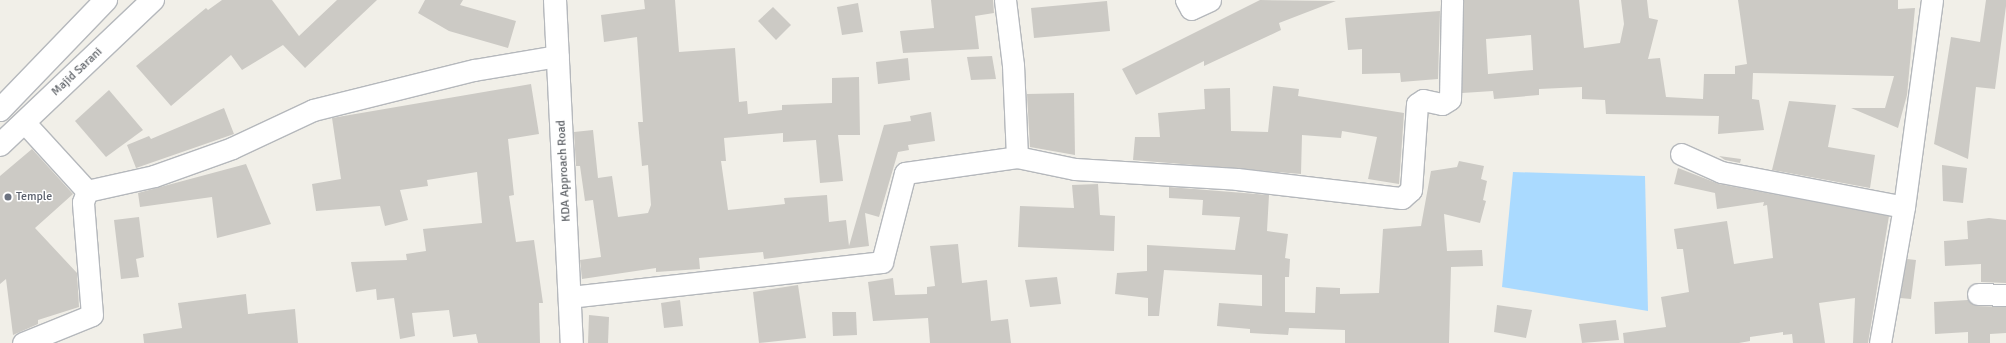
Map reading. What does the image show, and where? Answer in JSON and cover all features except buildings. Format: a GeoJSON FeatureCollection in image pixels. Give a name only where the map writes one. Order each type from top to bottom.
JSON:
{"type":"FeatureCollection","features":[{"type":"Feature","properties":{"kind":"main road"},"geometry":{"type":"LineString","coordinates":[[0,110],[106,0]]}},
{"type":"Feature","properties":{"kind":"main road","name":"Majid Sarani"},"geometry":{"type":"LineString","coordinates":[[0,145],[153,0]]}},
{"type":"Feature","properties":{"kind":"main road","name":"KDA Approach Road"},"geometry":{"type":"LineString","coordinates":[[556,0],[572,343]]}},
{"type":"Feature","properties":{"kind":"street"},"geometry":{"type":"LineString","coordinates":[[1005,0],[1013,64],[1017,157]]}},
{"type":"Feature","properties":{"kind":"street"},"geometry":{"type":"LineString","coordinates":[[1189,5],[1210,0]]}},
{"type":"Feature","properties":{"kind":"street"},"geometry":{"type":"LineString","coordinates":[[570,297],[882,262],[905,173],[1017,157],[1075,169],[1237,180],[1402,198],[1411,190],[1417,104],[1423,100],[1448,104],[1450,99],[1452,0]]}},
{"type":"Feature","properties":{"kind":"street"},"geometry":{"type":"LineString","coordinates":[[1880,343],[1904,207],[1932,0]]}},
{"type":"Feature","properties":{"kind":"street"},"geometry":{"type":"LineString","coordinates":[[88,191],[154,176],[232,148],[313,110],[474,70],[558,56]]}},
{"type":"Feature","properties":{"kind":"street"},"geometry":{"type":"LineString","coordinates":[[24,122],[88,191]]}},
{"type":"Feature","properties":{"kind":"street"},"geometry":{"type":"LineString","coordinates":[[1681,154],[1721,172],[1904,207]]}},
{"type":"Feature","properties":{"kind":"street"},"geometry":{"type":"LineString","coordinates":[[23,343],[92,315],[83,202],[88,191]]}},
{"type":"Feature","properties":{"kind":"street"},"geometry":{"type":"LineString","coordinates":[[1978,294],[2006,294]]}},
{"type":"Feature","properties":{"kind":"water"},"geometry":{"type":"Polygon","coordinates":[[[1513,172],[1645,176],[1648,311],[1502,287],[1513,172]]]}},
{"type":"Feature","properties":{"kind":"place","name":"Temple"},"geometry":{"type":"Point","coordinates":[8,197]}}]}
